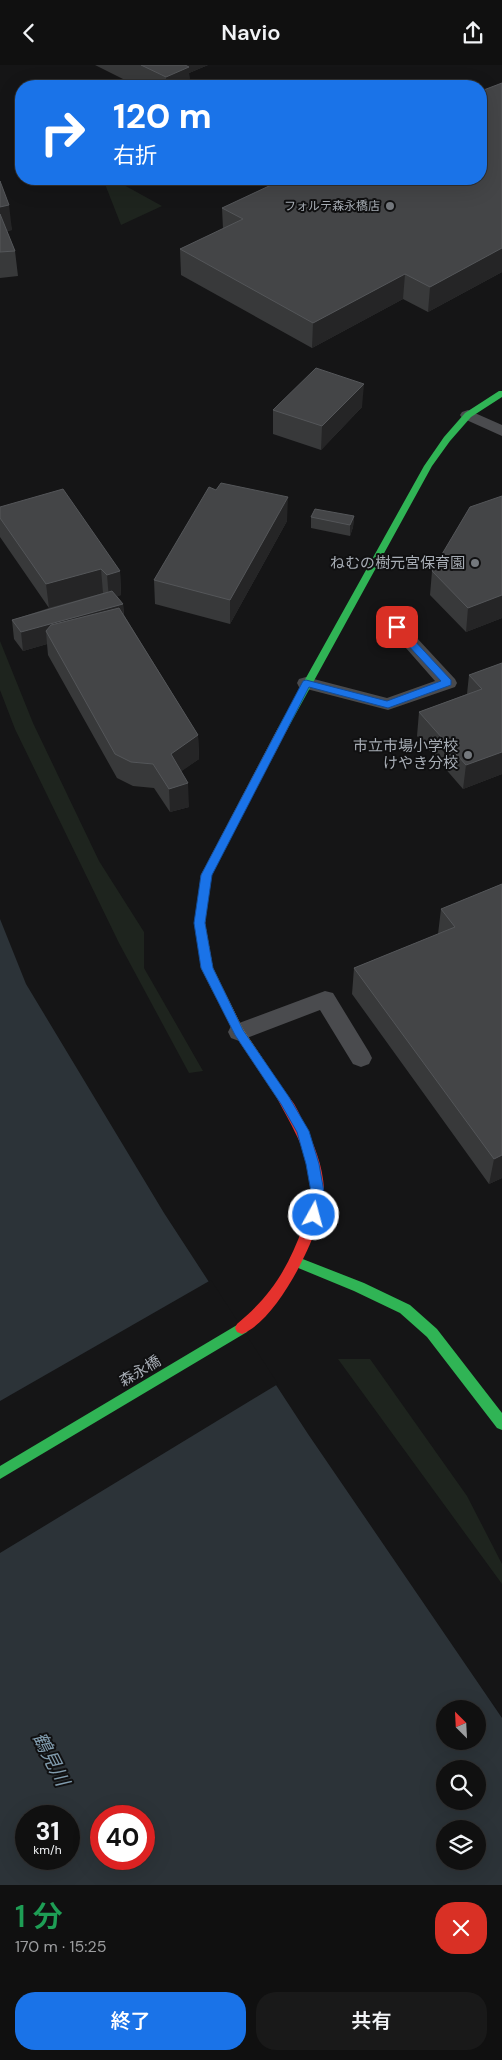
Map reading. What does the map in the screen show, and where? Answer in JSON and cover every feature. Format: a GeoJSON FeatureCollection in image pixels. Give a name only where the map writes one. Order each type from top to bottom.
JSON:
{"type":"FeatureCollection","features":[{"type":"Feature","properties":{"kind":"street","name":"森永橋"},"geometry":{"type":"LineString","coordinates":[[0,1473],[238,1331],[258,1315],[285,1281],[295,1261],[314,1215],[318,1192],[313,1164],[298,1124],[285,1100],[239,1032],[207,968],[200,923],[206,875],[306,683],[351,601],[380,555],[428,466],[447,439],[468,415],[502,393]]}},
{"type":"Feature","properties":{"kind":"street"},"geometry":{"type":"LineString","coordinates":[[295,1261],[359,1287],[404,1309],[432,1333],[502,1424]]}},
{"type":"Feature","properties":{"kind":"lane"},"geometry":{"type":"LineString","coordinates":[[468,415],[502,431]]}},
{"type":"Feature","properties":{"kind":"lane"},"geometry":{"type":"LineString","coordinates":[[306,683],[388,704],[448,683],[397,627]]}},
{"type":"Feature","properties":{"kind":"lane"},"geometry":{"type":"LineString","coordinates":[[239,1032],[325,999],[361,1058]]}},
{"type":"Feature","properties":{"kind":"shaded area"},"geometry":{"type":"Polygon","coordinates":[[[105,185],[124,185],[162,206],[121,225],[105,185]]]}},
{"type":"Feature","properties":{"kind":"shaded area"},"geometry":{"type":"Polygon","coordinates":[[[0,641],[33,723],[99,861],[144,932],[144,968],[203,1071],[189,1073],[119,943],[15,729],[0,690],[0,641]]]}},
{"type":"Feature","properties":{"kind":"shaded area"},"geometry":{"type":"Polygon","coordinates":[[[338,1359],[370,1359],[467,1496],[502,1564],[502,1584],[338,1359]]]}},
{"type":"Feature","properties":{"kind":"water","name":"鶴見川"},"geometry":{"type":"Polygon","coordinates":[[[0,919],[26,984],[164,1213],[308,1434],[502,1718],[502,1885],[0,1885],[0,919]]]}},
{"type":"Feature","properties":{"kind":"pier"},"geometry":{"type":"Polygon","coordinates":[[[211,1280],[278,1384],[0,1553],[0,1401],[211,1280]]]}},
{"type":"Feature","properties":{"kind":"building"},"geometry":{"type":"Polygon","coordinates":[[[141,65],[185,65],[189,67],[166,77],[141,65]]]}},
{"type":"Feature","properties":{"kind":"building","name":"フォルテ森永橋店"},"geometry":{"type":"Polygon","coordinates":[[[502,83],[502,248],[430,287],[405,274],[313,323],[180,249],[243,219],[222,208],[271,185],[487,185],[487,89],[502,83]]]}},
{"type":"Feature","properties":{"kind":"building"},"geometry":{"type":"Polygon","coordinates":[[[0,181],[9,205],[0,207],[0,181]]]}},
{"type":"Feature","properties":{"kind":"building"},"geometry":{"type":"Polygon","coordinates":[[[0,214],[15,251],[0,252],[0,214]]]}},
{"type":"Feature","properties":{"kind":"building"},"geometry":{"type":"Polygon","coordinates":[[[316,368],[364,384],[322,426],[273,410],[316,368]]]}},
{"type":"Feature","properties":{"kind":"building"},"geometry":{"type":"Polygon","coordinates":[[[221,483],[288,497],[230,600],[154,580],[209,487],[216,490],[221,483]]]}},
{"type":"Feature","properties":{"kind":"building"},"geometry":{"type":"Polygon","coordinates":[[[63,489],[120,571],[107,575],[101,569],[46,584],[0,518],[0,507],[63,489]]]}},
{"type":"Feature","properties":{"kind":"building","name":"ねむの樹元宮保育園"},"geometry":{"type":"Polygon","coordinates":[[[502,496],[502,595],[468,608],[432,571],[470,507],[502,496]]]}},
{"type":"Feature","properties":{"kind":"building"},"geometry":{"type":"Polygon","coordinates":[[[315,509],[354,516],[350,525],[311,517],[315,509]]]}},
{"type":"Feature","properties":{"kind":"building"},"geometry":{"type":"Polygon","coordinates":[[[112,591],[123,604],[21,632],[12,620],[112,591]]]}},
{"type":"Feature","properties":{"kind":"building"},"geometry":{"type":"Polygon","coordinates":[[[119,608],[198,735],[171,754],[188,783],[169,789],[153,764],[131,762],[115,754],[46,631],[51,625],[119,608]]]}},
{"type":"Feature","properties":{"kind":"building","name":"市立市場小学校 けやき分校"},"geometry":{"type":"Polygon","coordinates":[[[502,663],[502,752],[466,765],[419,712],[482,689],[469,675],[502,663]]]}},
{"type":"Feature","properties":{"kind":"building"},"geometry":{"type":"Polygon","coordinates":[[[502,884],[502,1155],[494,1159],[354,968],[455,927],[441,909],[502,884]]]}},
{"type":"Feature","properties":{"kind":"traffic: fast"},"geometry":{"type":"LineString","coordinates":[[283,728],[428,466],[447,439],[468,415],[502,393]]}},
{"type":"Feature","properties":{"kind":"traffic: fast"},"geometry":{"type":"LineString","coordinates":[[295,1261],[359,1287],[405,1309],[432,1333],[502,1424]]}},
{"type":"Feature","properties":{"kind":"traffic: fast"},"geometry":{"type":"LineString","coordinates":[[0,1473],[242,1328]]}},
{"type":"Feature","properties":{"kind":"traffic: slow"},"geometry":{"type":"LineString","coordinates":[[283,728],[206,875],[200,923],[207,968],[239,1032],[283,1098]]}},
{"type":"Feature","properties":{"kind":"traffic: jam"},"geometry":{"type":"LineString","coordinates":[[242,1328],[284,1283],[305,1238],[315,1210],[318,1190],[311,1154],[302,1131],[283,1098]]}},
{"type":"Feature","properties":{"kind":"place","name":"フォルテ森永橋店"},"geometry":{"type":"Point","coordinates":[390,206]}},
{"type":"Feature","properties":{"kind":"place","name":"ねむの樹元宮保育園"},"geometry":{"type":"Point","coordinates":[475,563]}},
{"type":"Feature","properties":{"kind":"place","name":"市立市場小学校 けやき分校"},"geometry":{"type":"Point","coordinates":[468,755]}},
{"type":"Feature","properties":{"kind":"route"},"geometry":{"type":"LineString","coordinates":[[314,1215],[318,1192],[313,1164],[302,1131],[285,1100],[239,1032],[207,968],[200,923],[206,875],[306,683],[388,704],[448,683],[397,627]]}}]}
